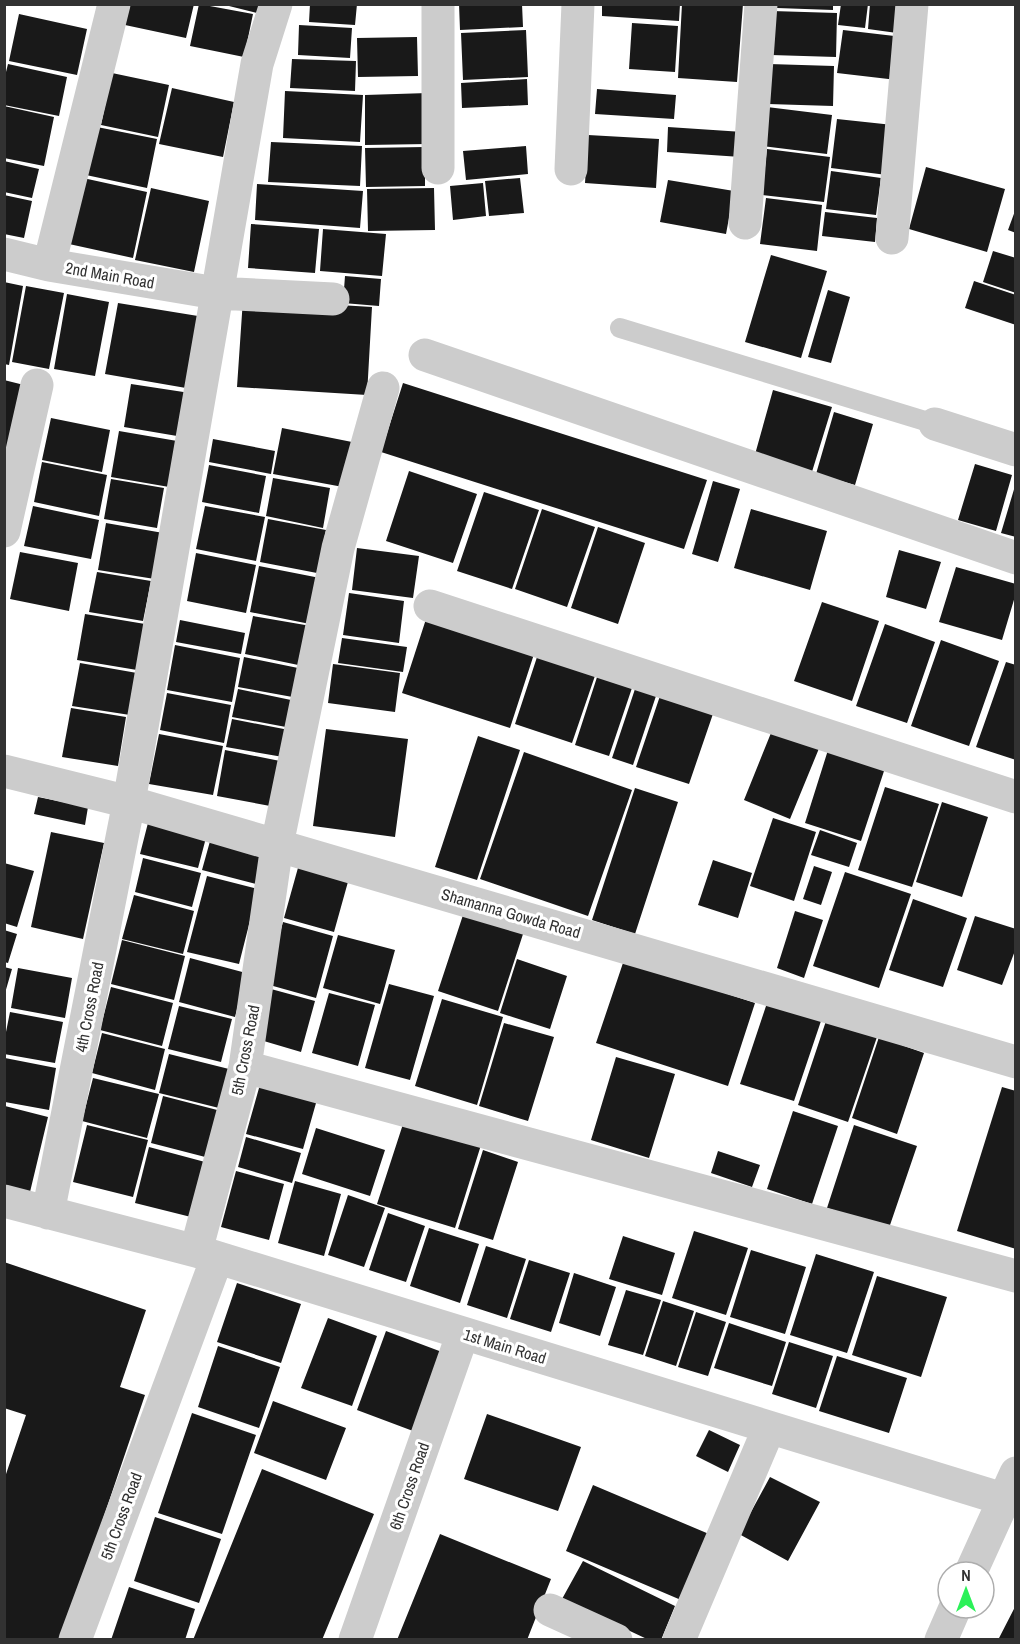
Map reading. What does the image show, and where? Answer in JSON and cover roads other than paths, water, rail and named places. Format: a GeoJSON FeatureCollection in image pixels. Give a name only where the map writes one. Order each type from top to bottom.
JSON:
{"type":"FeatureCollection","features":[{"type":"Feature","properties":{"kind":"street"},"geometry":{"type":"LineString","coordinates":[[49,265],[114,4]]}},
{"type":"Feature","properties":{"kind":"street","name":"4th Cross Road"},"geometry":{"type":"LineString","coordinates":[[48,1213],[129,802],[257,64],[276,4]]}},
{"type":"Feature","properties":{"kind":"street"},"geometry":{"type":"LineString","coordinates":[[438,4],[438,168]]}},
{"type":"Feature","properties":{"kind":"street"},"geometry":{"type":"LineString","coordinates":[[571,169],[578,4]]}},
{"type":"Feature","properties":{"kind":"street"},"geometry":{"type":"LineString","coordinates":[[745,223],[761,4]]}},
{"type":"Feature","properties":{"kind":"street"},"geometry":{"type":"LineString","coordinates":[[892,238],[912,4]]}},
{"type":"Feature","properties":{"kind":"street","name":"2nd Main Road"},"geometry":{"type":"LineString","coordinates":[[4,254],[49,265],[216,293],[333,299]]}},
{"type":"Feature","properties":{"kind":"street"},"geometry":{"type":"LineString","coordinates":[[425,355],[1016,558]]}},
{"type":"Feature","properties":{"kind":"street"},"geometry":{"type":"LineString","coordinates":[[4,531],[37,385]]}},
{"type":"Feature","properties":{"kind":"street","name":"5th Cross Road"},"geometry":{"type":"LineString","coordinates":[[75,1640],[206,1254],[245,1067],[277,845],[338,548],[383,388]]}},
{"type":"Feature","properties":{"kind":"street"},"geometry":{"type":"LineString","coordinates":[[935,424],[1016,450]]}},
{"type":"Feature","properties":{"kind":"street"},"geometry":{"type":"LineString","coordinates":[[430,606],[1016,797]]}},
{"type":"Feature","properties":{"kind":"street","name":"Shamanna Gowda Road"},"geometry":{"type":"LineString","coordinates":[[4,771],[129,802],[1016,1062]]}},
{"type":"Feature","properties":{"kind":"street"},"geometry":{"type":"LineString","coordinates":[[245,1067],[1016,1276]]}},
{"type":"Feature","properties":{"kind":"street","name":"1st Main Road"},"geometry":{"type":"LineString","coordinates":[[4,1201],[206,1254],[770,1428],[1009,1486]]}},
{"type":"Feature","properties":{"kind":"street","name":"6th Cross Road"},"geometry":{"type":"LineString","coordinates":[[355,1640],[463,1333]]}},
{"type":"Feature","properties":{"kind":"street"},"geometry":{"type":"LineString","coordinates":[[679,1640],[770,1428]]}},
{"type":"Feature","properties":{"kind":"street"},"geometry":{"type":"LineString","coordinates":[[976,1560],[1009,1486]]}},
{"type":"Feature","properties":{"kind":"street"},"geometry":{"type":"LineString","coordinates":[[550,1610],[616,1640]]}},
{"type":"Feature","properties":{"kind":"street"},"geometry":{"type":"LineString","coordinates":[[941,1640],[950,1620]]}},
{"type":"Feature","properties":{"kind":"lane"},"geometry":{"type":"LineString","coordinates":[[620,328],[935,424]]}}]}
